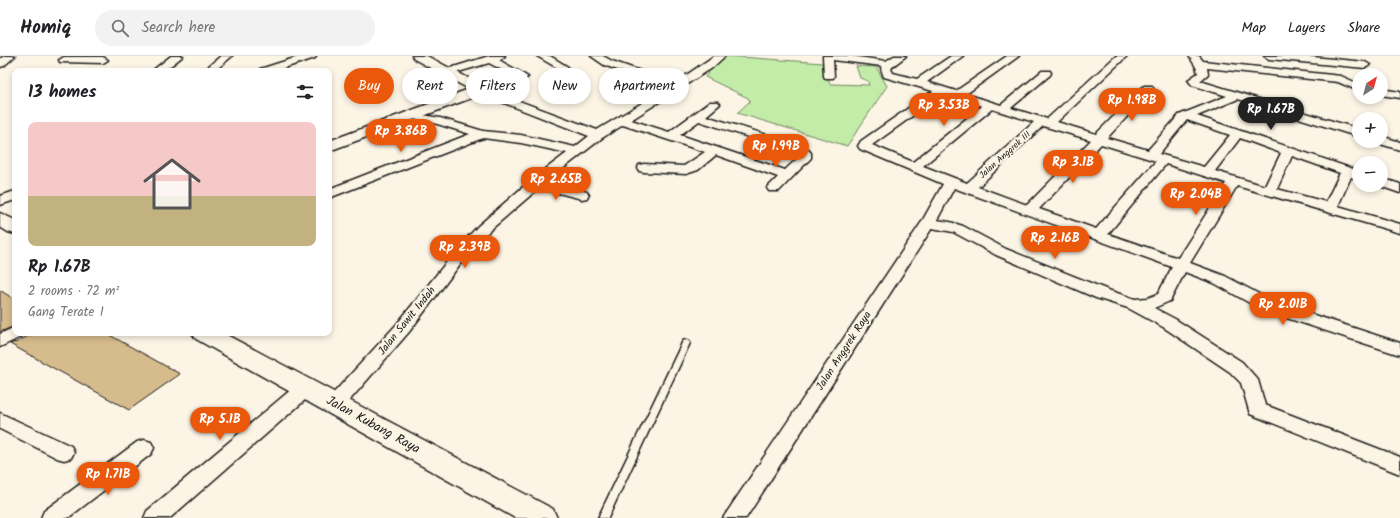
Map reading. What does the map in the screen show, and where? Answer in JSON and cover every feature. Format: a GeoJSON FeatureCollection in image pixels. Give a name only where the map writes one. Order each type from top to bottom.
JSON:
{"type":"FeatureCollection","features":[{"type":"Feature","properties":{"kind":"highway","name":"Jalan Kubang Raya"},"geometry":{"type":"LineString","coordinates":[[210,336],[542,518]]}},
{"type":"Feature","properties":{"kind":"street"},"geometry":{"type":"LineString","coordinates":[[0,64],[10,56]]}},
{"type":"Feature","properties":{"kind":"street"},"geometry":{"type":"LineString","coordinates":[[161,68],[178,56]]}},
{"type":"Feature","properties":{"kind":"street"},"geometry":{"type":"LineString","coordinates":[[214,66],[227,56]]}},
{"type":"Feature","properties":{"kind":"street"},"geometry":{"type":"LineString","coordinates":[[284,56],[296,61]]}},
{"type":"Feature","properties":{"kind":"street"},"geometry":{"type":"LineString","coordinates":[[274,68],[311,56]]}},
{"type":"Feature","properties":{"kind":"street"},"geometry":{"type":"LineString","coordinates":[[418,56],[440,68]]}},
{"type":"Feature","properties":{"kind":"street"},"geometry":{"type":"LineString","coordinates":[[542,56],[563,66]]}},
{"type":"Feature","properties":{"kind":"street"},"geometry":{"type":"LineString","coordinates":[[596,56],[624,68]]}},
{"type":"Feature","properties":{"kind":"street","name":"Jalan Sawit Indah"},"geometry":{"type":"LineString","coordinates":[[689,78],[720,56]]}},
{"type":"Feature","properties":{"kind":"street"},"geometry":{"type":"LineString","coordinates":[[829,76],[828,56],[883,63],[901,56]]}},
{"type":"Feature","properties":{"kind":"street"},"geometry":{"type":"LineString","coordinates":[[919,83],[958,56]]}},
{"type":"Feature","properties":{"kind":"street"},"geometry":{"type":"LineString","coordinates":[[958,95],[1014,56]]}},
{"type":"Feature","properties":{"kind":"street","name":"Jalan Anggrek III"},"geometry":{"type":"LineString","coordinates":[[969,188],[1122,56]]}},
{"type":"Feature","properties":{"kind":"street"},"geometry":{"type":"LineString","coordinates":[[1269,56],[1365,65]]}},
{"type":"Feature","properties":{"kind":"street"},"geometry":{"type":"LineString","coordinates":[[64,60],[107,58]]}},
{"type":"Feature","properties":{"kind":"street"},"geometry":{"type":"LineString","coordinates":[[89,68],[107,58]]}},
{"type":"Feature","properties":{"kind":"street"},"geometry":{"type":"LineString","coordinates":[[458,69],[495,58],[510,68]]}},
{"type":"Feature","properties":{"kind":"street"},"geometry":{"type":"LineString","coordinates":[[1352,84],[1341,79],[1198,60],[1203,74],[1193,81],[1352,131]]}},
{"type":"Feature","properties":{"kind":"street"},"geometry":{"type":"LineString","coordinates":[[883,63],[888,75],[919,83],[1234,181],[1400,229]]}},
{"type":"Feature","properties":{"kind":"street"},"geometry":{"type":"LineString","coordinates":[[1003,109],[1046,73]]}},
{"type":"Feature","properties":{"kind":"street"},"geometry":{"type":"LineString","coordinates":[[1029,210],[1148,88]]}},
{"type":"Feature","properties":{"kind":"street"},"geometry":{"type":"LineString","coordinates":[[941,90],[864,146],[952,182],[1180,264],[1231,284],[1249,298],[1268,306],[1400,349]]}},
{"type":"Feature","properties":{"kind":"street"},"geometry":{"type":"LineString","coordinates":[[1388,93],[1400,95]]}},
{"type":"Feature","properties":{"kind":"street"},"geometry":{"type":"LineString","coordinates":[[332,145],[466,95]]}},
{"type":"Feature","properties":{"kind":"street"},"geometry":{"type":"LineString","coordinates":[[1099,235],[1157,157],[1183,117],[1237,96]]}},
{"type":"Feature","properties":{"kind":"street"},"geometry":{"type":"LineString","coordinates":[[517,104],[598,135]]}},
{"type":"Feature","properties":{"kind":"street","name":"Jalan Sawit Indah"},"geometry":{"type":"LineString","coordinates":[[335,404],[403,328],[462,252],[483,229],[536,183],[598,135],[648,104]]}},
{"type":"Feature","properties":{"kind":"street"},"geometry":{"type":"LineString","coordinates":[[671,136],[714,104]]}},
{"type":"Feature","properties":{"kind":"street"},"geometry":{"type":"LineString","coordinates":[[914,167],[990,106]]}},
{"type":"Feature","properties":{"kind":"street"},"geometry":{"type":"LineString","coordinates":[[411,116],[436,120],[482,134],[521,139],[578,151]]}},
{"type":"Feature","properties":{"kind":"street"},"geometry":{"type":"LineString","coordinates":[[1186,116],[1352,173]]}},
{"type":"Feature","properties":{"kind":"street"},"geometry":{"type":"LineString","coordinates":[[697,117],[802,150],[806,153],[804,158],[774,188]]}},
{"type":"Feature","properties":{"kind":"street"},"geometry":{"type":"LineString","coordinates":[[622,120],[786,175]]}},
{"type":"Feature","properties":{"kind":"street"},"geometry":{"type":"LineString","coordinates":[[1207,172],[1238,133]]}},
{"type":"Feature","properties":{"kind":"street"},"geometry":{"type":"LineString","coordinates":[[332,193],[482,134]]}},
{"type":"Feature","properties":{"kind":"street"},"geometry":{"type":"LineString","coordinates":[[1388,142],[1400,146]]}},
{"type":"Feature","properties":{"kind":"street"},"geometry":{"type":"LineString","coordinates":[[1269,191],[1289,150]]}},
{"type":"Feature","properties":{"kind":"street"},"geometry":{"type":"LineString","coordinates":[[644,168],[686,170],[693,167],[714,151]]}},
{"type":"Feature","properties":{"kind":"street"},"geometry":{"type":"LineString","coordinates":[[1330,208],[1352,175]]}},
{"type":"Feature","properties":{"kind":"street"},"geometry":{"type":"LineString","coordinates":[[1134,304],[1151,303],[1164,297],[1180,264],[1234,181]]}},
{"type":"Feature","properties":{"kind":"street","name":"Jalan Anggrek Raya"},"geometry":{"type":"LineString","coordinates":[[734,518],[928,223],[952,182]]}},
{"type":"Feature","properties":{"kind":"street"},"geometry":{"type":"LineString","coordinates":[[536,183],[582,195]]}},
{"type":"Feature","properties":{"kind":"street"},"geometry":{"type":"LineString","coordinates":[[1388,185],[1400,189]]}},
{"type":"Feature","properties":{"kind":"street"},"geometry":{"type":"LineString","coordinates":[[0,201],[12,196]]}},
{"type":"Feature","properties":{"kind":"street"},"geometry":{"type":"LineString","coordinates":[[928,223],[950,226],[958,229],[980,242],[1029,264],[1102,294],[1134,304],[1169,323],[1236,367],[1249,380],[1258,409],[1400,466]]}},
{"type":"Feature","properties":{"kind":"street"},"geometry":{"type":"LineString","coordinates":[[1164,297],[1168,311],[1169,323]]}},
{"type":"Feature","properties":{"kind":"street"},"geometry":{"type":"LineString","coordinates":[[0,341],[12,335]]}},
{"type":"Feature","properties":{"kind":"street"},"geometry":{"type":"LineString","coordinates":[[155,518],[306,388]]}},
{"type":"Feature","properties":{"kind":"street"},"geometry":{"type":"LineString","coordinates":[[0,420],[64,452]]}},
{"type":"Feature","properties":{"kind":"street"},"geometry":{"type":"LineString","coordinates":[[52,518],[144,448]]}},
{"type":"Feature","properties":{"kind":"lane"},"geometry":{"type":"LineString","coordinates":[[603,518],[686,343]]}},
{"type":"Feature","properties":{"kind":"green space"},"geometry":{"type":"Polygon","coordinates":[[[726,56],[823,63],[830,84],[869,85],[868,81],[860,78],[856,66],[876,67],[887,86],[847,146],[737,113],[750,101],[748,98],[705,77],[722,57],[726,56]]]}},
{"type":"Feature","properties":{"kind":"building"},"geometry":{"type":"Polygon","coordinates":[[[0,290],[12,298],[12,327],[0,332],[0,290]]]}},
{"type":"Feature","properties":{"kind":"building"},"geometry":{"type":"Polygon","coordinates":[[[28,336],[111,336],[180,374],[129,410],[10,344],[28,336]]]}}]}
